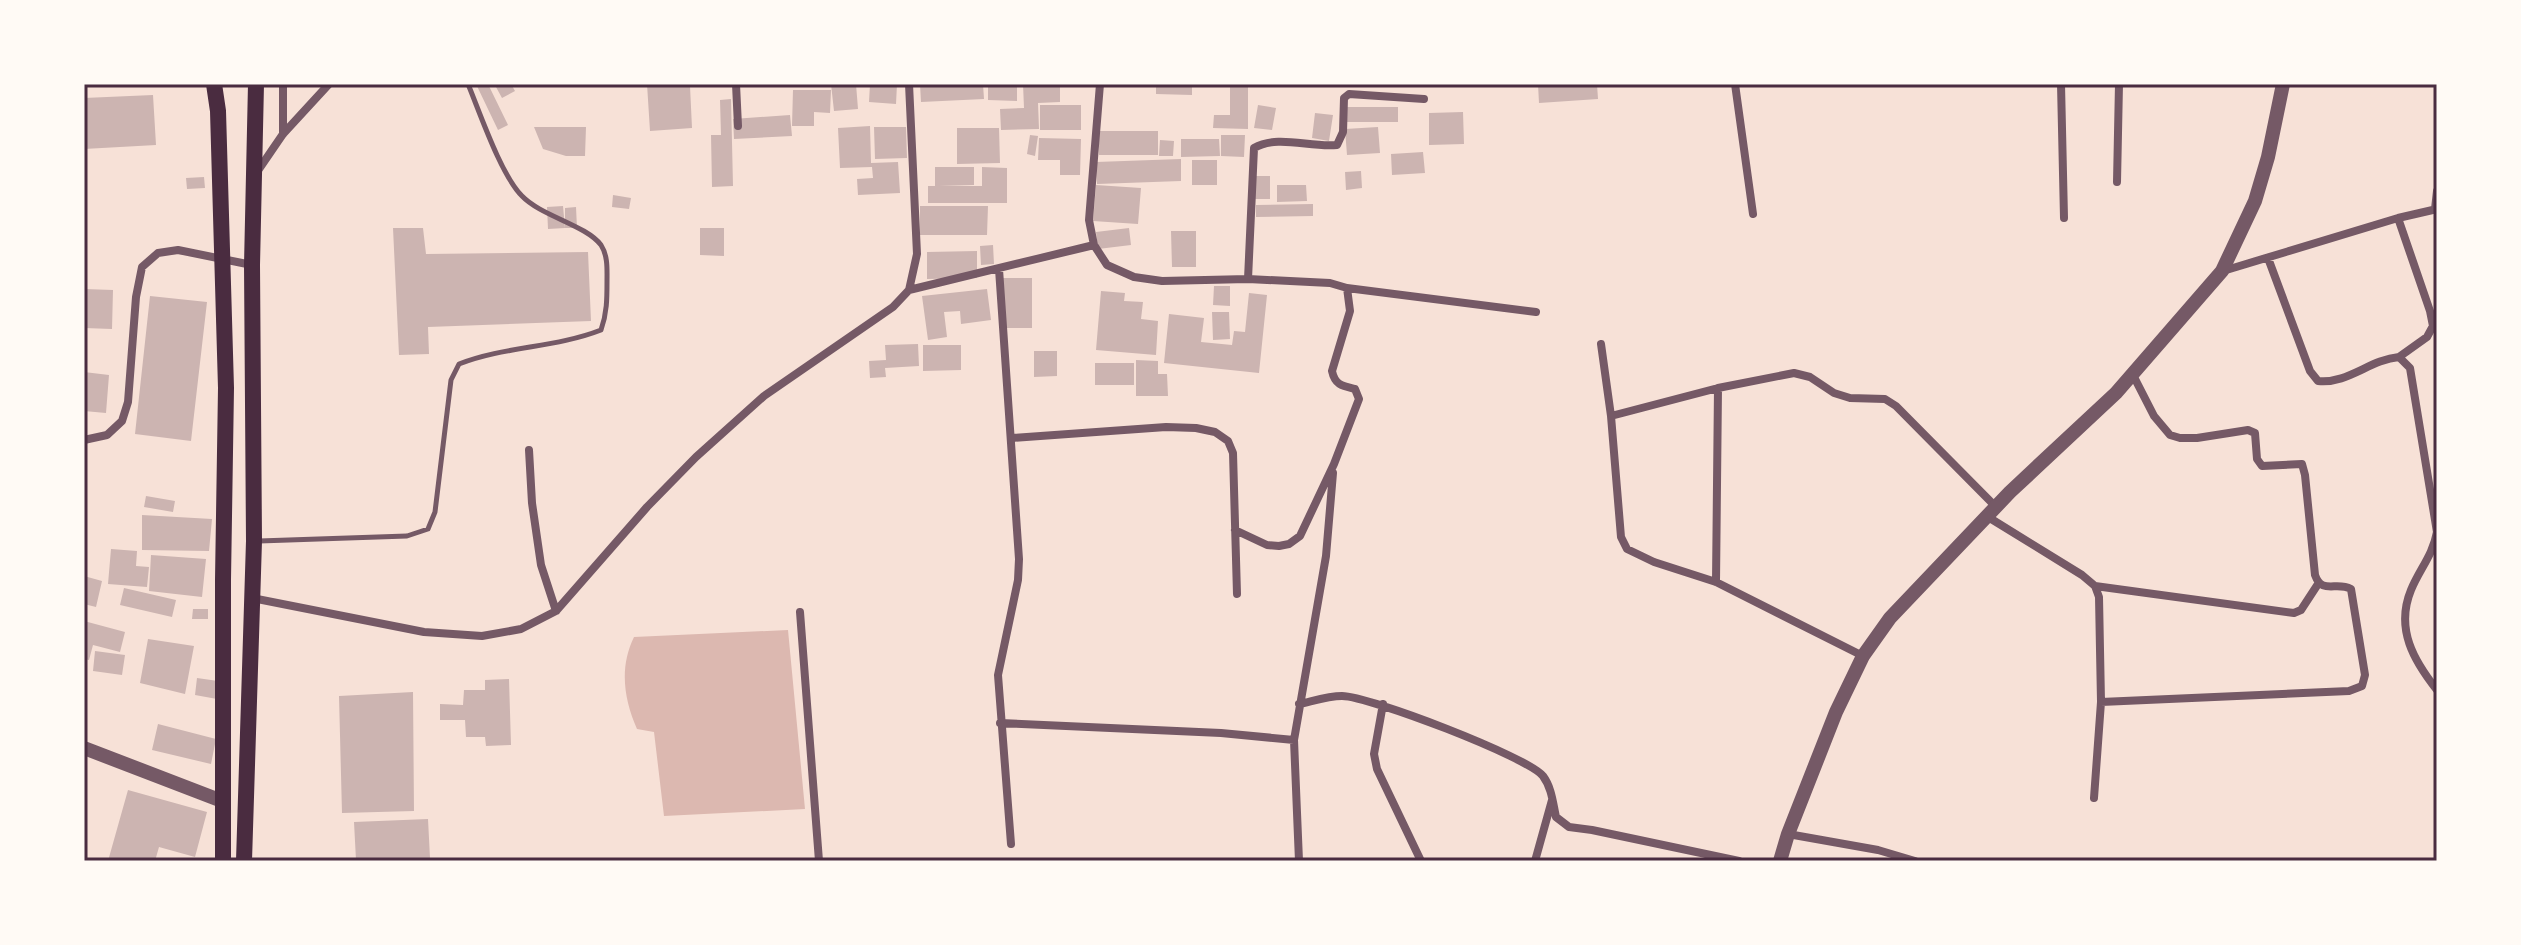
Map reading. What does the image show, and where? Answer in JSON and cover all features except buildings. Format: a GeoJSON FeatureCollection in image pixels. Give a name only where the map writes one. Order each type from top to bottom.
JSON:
{"type":"FeatureCollection","features":[{"type":"Feature","properties":{"kind":"main road"},"geometry":{"type":"LineString","coordinates":[[214,84],[218,111],[226,388],[223,861]]}},
{"type":"Feature","properties":{"kind":"main road"},"geometry":{"type":"LineString","coordinates":[[244,861],[254,541],[252,265],[256,84]]}},
{"type":"Feature","properties":{"kind":"street"},"geometry":{"type":"LineString","coordinates":[[283,84],[283,134]]}},
{"type":"Feature","properties":{"kind":"street"},"geometry":{"type":"LineString","coordinates":[[254,176],[283,134],[329,84]]}},
{"type":"Feature","properties":{"kind":"street"},"geometry":{"type":"LineString","coordinates":[[736,84],[738,126]]}},
{"type":"Feature","properties":{"kind":"street"},"geometry":{"type":"LineString","coordinates":[[252,598],[424,632],[482,636],[521,629],[556,611],[647,507],[696,457],[764,396],[893,307],[909,290],[917,254],[909,84]]}},
{"type":"Feature","properties":{"kind":"street"},"geometry":{"type":"LineString","coordinates":[[1100,84],[1089,220],[1094,245],[1107,265],[1134,277],[1162,281],[1248,279],[1330,283],[1347,288],[1536,312]]}},
{"type":"Feature","properties":{"kind":"street"},"geometry":{"type":"LineString","coordinates":[[1735,84],[1753,214]]}},
{"type":"Feature","properties":{"kind":"street"},"geometry":{"type":"LineString","coordinates":[[2061,84],[2064,218]]}},
{"type":"Feature","properties":{"kind":"street"},"geometry":{"type":"LineString","coordinates":[[2117,182],[2119,84]]}},
{"type":"Feature","properties":{"kind":"street"},"geometry":{"type":"LineString","coordinates":[[1780,861],[1836,712],[1863,656],[1890,618],[1992,512],[2133,375],[2222,271],[2255,201],[2268,157],[2283,84]]}},
{"type":"Feature","properties":{"kind":"street"},"geometry":{"type":"LineString","coordinates":[[1248,279],[1254,148],[1275,142],[1337,145],[1343,132],[1344,98],[1349,94],[1424,99]]}},
{"type":"Feature","properties":{"kind":"street"},"geometry":{"type":"LineString","coordinates":[[2222,271],[2436,209],[2437,191]]}},
{"type":"Feature","properties":{"kind":"street"},"geometry":{"type":"LineString","coordinates":[[2268,258],[2310,371],[2318,381],[2333,383],[2386,358],[2399,357],[2427,337],[2435,326],[2398,218]]}},
{"type":"Feature","properties":{"kind":"street"},"geometry":{"type":"LineString","coordinates":[[909,290],[1094,245]]}},
{"type":"Feature","properties":{"kind":"street"},"geometry":{"type":"LineString","coordinates":[[84,440],[107,435],[122,421],[128,402],[136,297],[142,267],[158,253],[178,250],[252,265]]}},
{"type":"Feature","properties":{"kind":"street"},"geometry":{"type":"LineString","coordinates":[[999,269],[1019,570],[998,675],[1011,844]]}},
{"type":"Feature","properties":{"kind":"street"},"geometry":{"type":"LineString","coordinates":[[1235,530],[1267,545],[1289,544],[1300,536],[1334,464],[1359,399],[1355,389],[1341,386],[1334,380],[1332,371],[1350,311],[1347,288]]}},
{"type":"Feature","properties":{"kind":"street"},"geometry":{"type":"LineString","coordinates":[[1601,344],[1611,416],[1621,537],[1627,549],[1654,562],[1716,582],[1863,656]]}},
{"type":"Feature","properties":{"kind":"street"},"geometry":{"type":"LineString","coordinates":[[2399,357],[2410,368],[2437,532],[2434,549],[2410,591],[2405,611],[2406,635],[2415,661],[2437,690]]}},
{"type":"Feature","properties":{"kind":"street"},"geometry":{"type":"LineString","coordinates":[[1611,416],[1718,388],[1794,373],[1810,377],[1834,393],[1850,398],[1885,399],[1896,406],[1992,512],[2095,586],[2099,597],[2101,702],[2094,798]]}},
{"type":"Feature","properties":{"kind":"street"},"geometry":{"type":"LineString","coordinates":[[2101,702],[2349,691],[2362,686],[2365,675],[2351,589],[2343,585],[2324,588],[2318,584],[2315,575],[2302,464],[2262,466],[2257,459],[2255,433],[2248,430],[2197,438],[2170,435],[2154,416],[2133,375]]}},
{"type":"Feature","properties":{"kind":"street"},"geometry":{"type":"LineString","coordinates":[[1716,582],[1718,388]]}},
{"type":"Feature","properties":{"kind":"street"},"geometry":{"type":"LineString","coordinates":[[1011,438],[1166,427],[1215,432],[1228,441],[1233,453],[1237,594]]}},
{"type":"Feature","properties":{"kind":"street"},"geometry":{"type":"LineString","coordinates":[[529,450],[532,503],[541,565],[556,611]]}},
{"type":"Feature","properties":{"kind":"street"},"geometry":{"type":"LineString","coordinates":[[1299,861],[1294,740],[1326,556],[1334,464]]}},
{"type":"Feature","properties":{"kind":"street"},"geometry":{"type":"LineString","coordinates":[[2095,586],[2294,613],[2307,603],[2318,584]]}},
{"type":"Feature","properties":{"kind":"street"},"geometry":{"type":"LineString","coordinates":[[800,612],[819,861]]}},
{"type":"Feature","properties":{"kind":"street"},"geometry":{"type":"LineString","coordinates":[[1299,704],[1342,696],[1383,704],[1522,761],[1542,774],[1550,789],[1556,817],[1569,827],[1739,861]]}},
{"type":"Feature","properties":{"kind":"street"},"geometry":{"type":"LineString","coordinates":[[1383,704],[1374,754],[1377,769],[1421,861]]}},
{"type":"Feature","properties":{"kind":"street"},"geometry":{"type":"LineString","coordinates":[[1000,723],[1221,733],[1294,740]]}},
{"type":"Feature","properties":{"kind":"street"},"geometry":{"type":"LineString","coordinates":[[84,748],[222,801]]}},
{"type":"Feature","properties":{"kind":"street"},"geometry":{"type":"LineString","coordinates":[[1535,861],[1552,800]]}},
{"type":"Feature","properties":{"kind":"street"},"geometry":{"type":"LineString","coordinates":[[1788,834],[1878,850],[1915,861]]}},
{"type":"Feature","properties":{"kind":"lane"},"geometry":{"type":"LineString","coordinates":[[254,541],[407,536],[428,529],[435,512],[451,380],[459,364],[477,357],[579,338],[601,330],[607,314],[607,261],[601,245],[521,196],[505,170],[468,84]]}},
{"type":"Feature","properties":{"kind":"shaded area"},"geometry":{"type":"Polygon","coordinates":[[[788,630],[805,809],[664,816],[654,732],[637,729],[626,695],[626,660],[634,637],[788,630]]]}}]}
